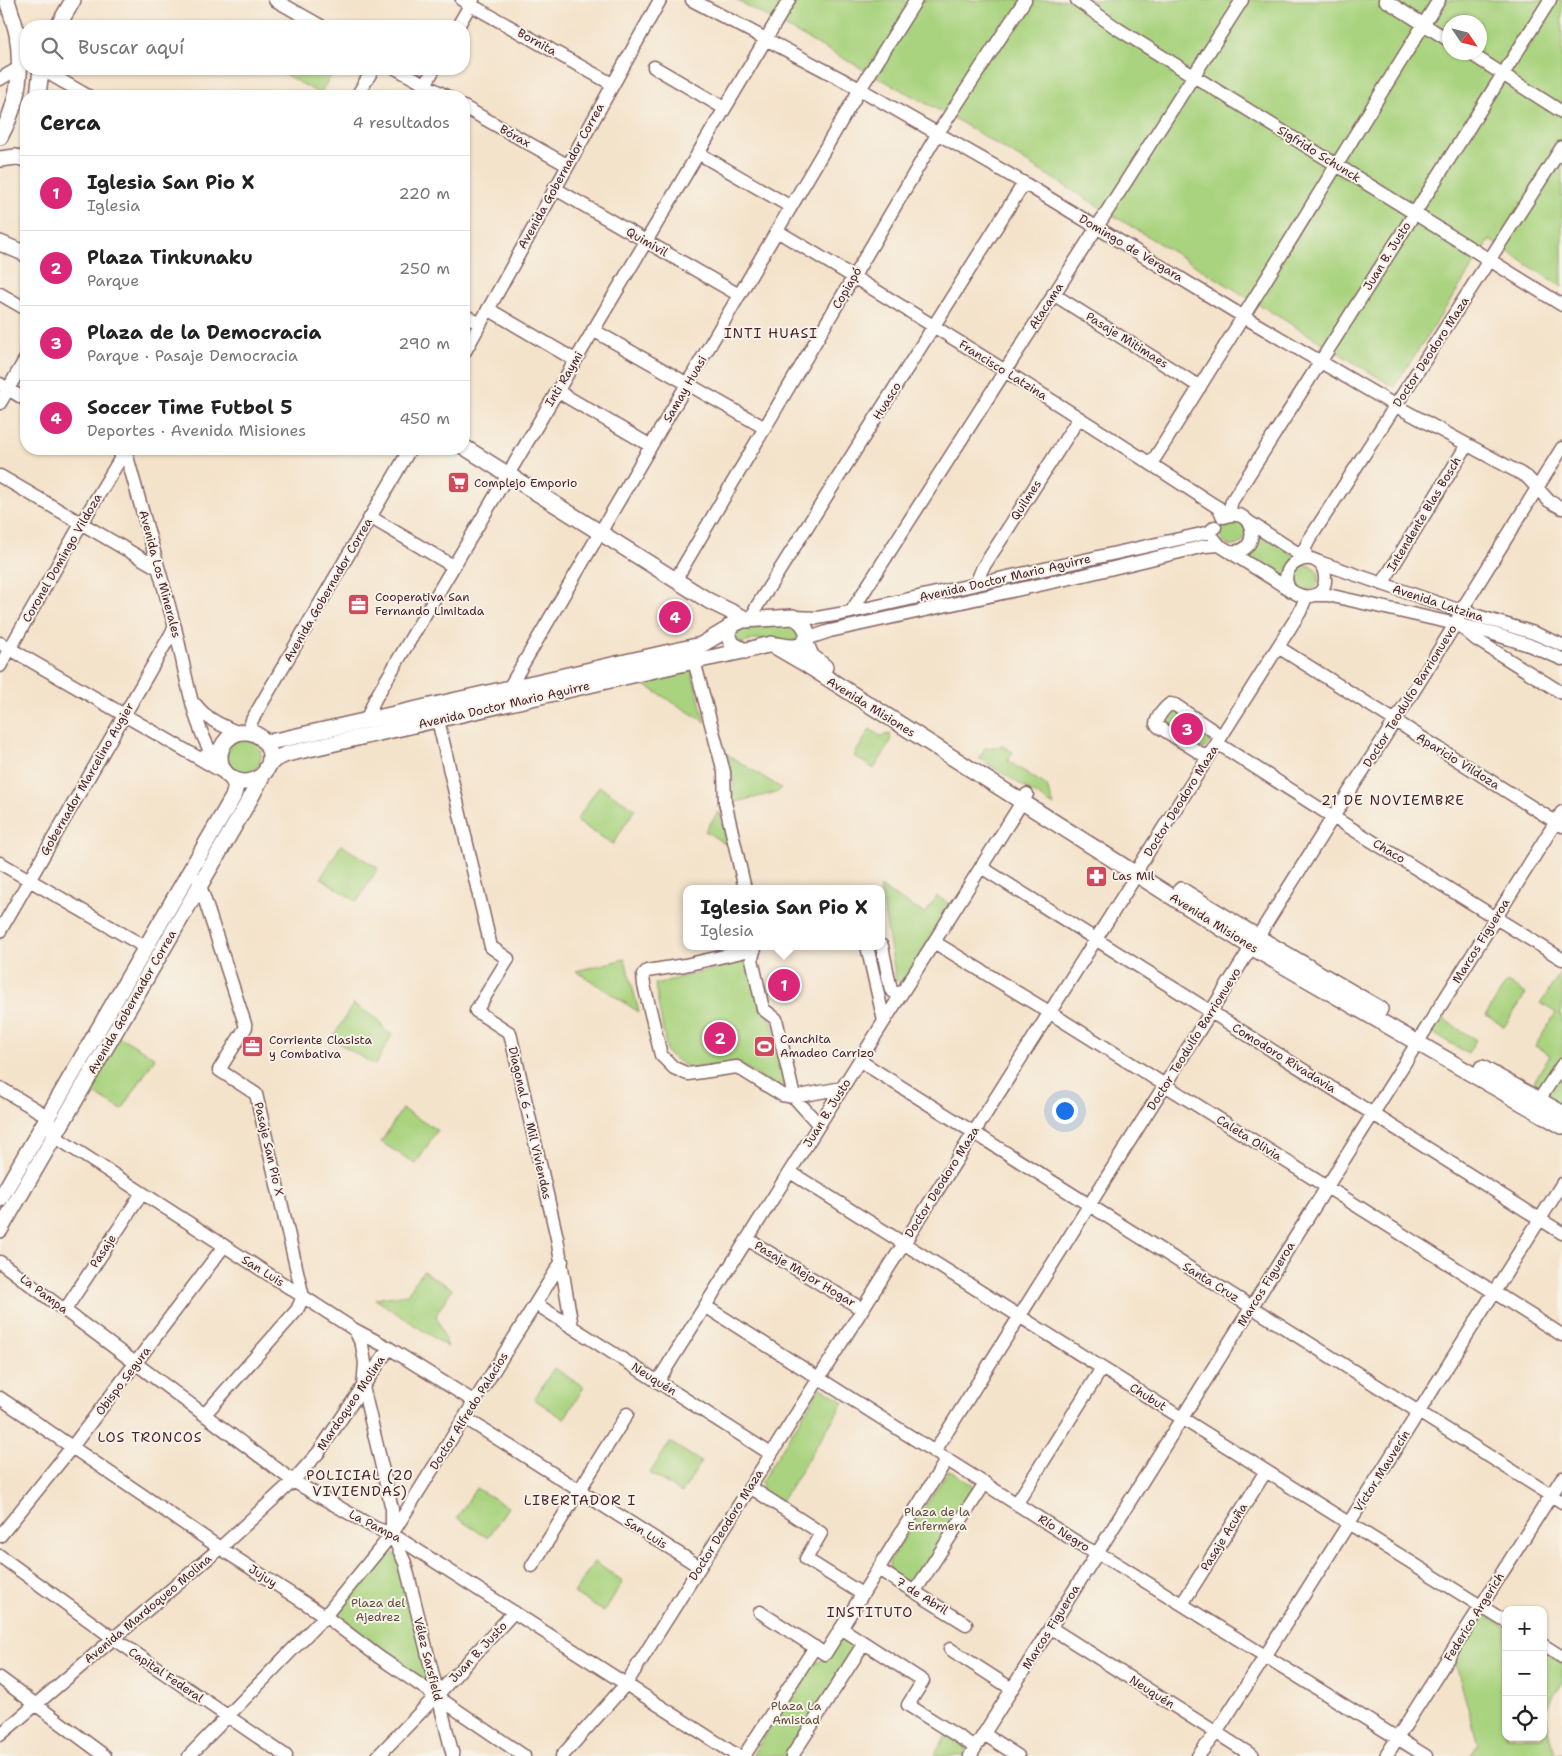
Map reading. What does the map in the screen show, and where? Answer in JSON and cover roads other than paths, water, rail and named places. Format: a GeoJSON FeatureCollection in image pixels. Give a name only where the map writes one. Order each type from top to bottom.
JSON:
{"type":"FeatureCollection","features":[{"type":"Feature","properties":{"kind":"main road"},"geometry":{"type":"LineString","coordinates":[[7,0],[20,32]]}},
{"type":"Feature","properties":{"kind":"main road"},"geometry":{"type":"LineString","coordinates":[[61,20],[73,0]]}},
{"type":"Feature","properties":{"kind":"main road"},"geometry":{"type":"LineString","coordinates":[[0,137],[15,105],[20,58]]}},
{"type":"Feature","properties":{"kind":"main road"},"geometry":{"type":"LineString","coordinates":[[39,90],[40,75]]}},
{"type":"Feature","properties":{"kind":"main road"},"geometry":{"type":"LineString","coordinates":[[0,159],[20,158]]}},
{"type":"Feature","properties":{"kind":"main road"},"geometry":{"type":"LineString","coordinates":[[0,243],[20,251]]}},
{"type":"Feature","properties":{"kind":"main road"},"geometry":{"type":"LineString","coordinates":[[470,451],[709,601],[750,620],[793,617]]}},
{"type":"Feature","properties":{"kind":"main road"},"geometry":{"type":"LineString","coordinates":[[709,601],[724,619],[732,644],[739,649],[745,650]]}},
{"type":"Feature","properties":{"kind":"main road","name":"Avenida Misiones"},"geometry":{"type":"LineString","coordinates":[[793,617],[805,626],[809,653],[818,662],[1025,798]]}},
{"type":"Feature","properties":{"kind":"main road","name":"Avenida Doctor Mario Aguirre"},"geometry":{"type":"LineString","coordinates":[[263,740],[266,742],[274,741],[701,645],[728,629],[734,623],[750,620]]}},
{"type":"Feature","properties":{"kind":"main road","name":"Avenida Doctor Mario Aguirre"},"geometry":{"type":"LineString","coordinates":[[265,771],[275,759],[286,754],[771,644],[800,646],[806,640]]}},
{"type":"Feature","properties":{"kind":"main road","name":"Avenida Misiones"},"geometry":{"type":"LineString","coordinates":[[771,644],[1025,798],[1254,942],[1420,1038],[1562,1126]]}},
{"type":"Feature","properties":{"kind":"main road"},"geometry":{"type":"LineString","coordinates":[[244,733],[253,734],[263,740],[269,753],[265,771],[257,778],[244,782],[227,774],[220,756],[225,743],[234,735],[244,733]]}},
{"type":"Feature","properties":{"kind":"main road","name":"Avenida Gobernador Correa"},"geometry":{"type":"LineString","coordinates":[[0,1230],[265,771]]}},
{"type":"Feature","properties":{"kind":"main road","name":"Avenida Gobernador Correa"},"geometry":{"type":"LineString","coordinates":[[0,1199],[236,791],[235,782],[227,774]]}},
{"type":"Feature","properties":{"kind":"main road","name":"Avenida Misiones"},"geometry":{"type":"LineString","coordinates":[[1420,1038],[1562,1113]]}},
{"type":"Feature","properties":{"kind":"street"},"geometry":{"type":"LineString","coordinates":[[275,0],[310,20]]}},
{"type":"Feature","properties":{"kind":"street","name":"Avenida Gobernador Correa"},"geometry":{"type":"LineString","coordinates":[[470,342],[660,0]]}},
{"type":"Feature","properties":{"kind":"street","name":"Domingo de Vergara"},"geometry":{"type":"LineString","coordinates":[[692,0],[938,133],[1320,362],[1396,406],[1528,477],[1549,500],[1562,508]]}},
{"type":"Feature","properties":{"kind":"street","name":"Inti Raymi"},"geometry":{"type":"LineString","coordinates":[[366,721],[375,699],[453,566],[789,0]]}},
{"type":"Feature","properties":{"kind":"street","name":"Samay Huasi"},"geometry":{"type":"LineString","coordinates":[[509,688],[860,90],[916,0]]}},
{"type":"Feature","properties":{"kind":"street","name":"Copiapó"},"geometry":{"type":"LineString","coordinates":[[676,579],[938,133],[1025,0]]}},
{"type":"Feature","properties":{"kind":"street","name":"Sigfrido Schunck"},"geometry":{"type":"LineString","coordinates":[[1077,0],[1118,29],[1490,260],[1560,299]]}},
{"type":"Feature","properties":{"kind":"street","name":"Atacama"},"geometry":{"type":"LineString","coordinates":[[850,612],[1242,0]]}},
{"type":"Feature","properties":{"kind":"street"},"geometry":{"type":"LineString","coordinates":[[1385,0],[1442,36]]}},
{"type":"Feature","properties":{"kind":"street"},"geometry":{"type":"LineString","coordinates":[[1152,464],[1439,0]]}},
{"type":"Feature","properties":{"kind":"street","name":"Juan B. Justo"},"geometry":{"type":"LineString","coordinates":[[1222,520],[1232,501],[1550,0]]}},
{"type":"Feature","properties":{"kind":"street"},"geometry":{"type":"LineString","coordinates":[[460,20],[468,2]]}},
{"type":"Feature","properties":{"kind":"street","name":"Bornita"},"geometry":{"type":"LineString","coordinates":[[468,2],[612,84]]}},
{"type":"Feature","properties":{"kind":"street"},"geometry":{"type":"LineString","coordinates":[[1480,60],[1562,112]]}},
{"type":"Feature","properties":{"kind":"street"},"geometry":{"type":"LineString","coordinates":[[654,67],[724,108]]}},
{"type":"Feature","properties":{"kind":"street"},"geometry":{"type":"LineString","coordinates":[[0,79],[19,68]]}},
{"type":"Feature","properties":{"kind":"street"},"geometry":{"type":"LineString","coordinates":[[51,75],[78,90]]}},
{"type":"Feature","properties":{"kind":"street"},"geometry":{"type":"LineString","coordinates":[[361,90],[369,75]]}},
{"type":"Feature","properties":{"kind":"street"},"geometry":{"type":"LineString","coordinates":[[408,75],[436,90]]}},
{"type":"Feature","properties":{"kind":"street"},"geometry":{"type":"LineString","coordinates":[[425,84],[430,75]]}},
{"type":"Feature","properties":{"kind":"street","name":"Bórax"},"geometry":{"type":"LineString","coordinates":[[470,109],[567,165]]}},
{"type":"Feature","properties":{"kind":"street","name":"Doctor Deodoro Maza"},"geometry":{"type":"LineString","coordinates":[[1308,559],[1305,548],[1309,540],[1562,147]]}},
{"type":"Feature","properties":{"kind":"street"},"geometry":{"type":"LineString","coordinates":[[698,153],[791,207]]}},
{"type":"Feature","properties":{"kind":"street","name":"Huasco"},"geometry":{"type":"LineString","coordinates":[[750,620],[1024,183]]}},
{"type":"Feature","properties":{"kind":"street","name":"Quimivil"},"geometry":{"type":"LineString","coordinates":[[554,188],[740,295]]}},
{"type":"Feature","properties":{"kind":"street","name":"Francisco Latzina"},"geometry":{"type":"LineString","coordinates":[[777,231],[854,277],[1152,464],[1218,508],[1222,520]]}},
{"type":"Feature","properties":{"kind":"street"},"geometry":{"type":"LineString","coordinates":[[0,294],[20,306]]}},
{"type":"Feature","properties":{"kind":"street","name":"Pasaje Mitimaes"},"geometry":{"type":"LineString","coordinates":[[1053,294],[1200,387]]}},
{"type":"Feature","properties":{"kind":"street"},"geometry":{"type":"LineString","coordinates":[[488,309],[576,360]]}},
{"type":"Feature","properties":{"kind":"street"},"geometry":{"type":"LineString","coordinates":[[470,318],[480,324]]}},
{"type":"Feature","properties":{"kind":"street"},"geometry":{"type":"LineString","coordinates":[[593,330],[765,428]]}},
{"type":"Feature","properties":{"kind":"street"},"geometry":{"type":"LineString","coordinates":[[0,403],[4,387],[20,366]]}},
{"type":"Feature","properties":{"kind":"street"},"geometry":{"type":"LineString","coordinates":[[4,387],[20,396]]}},
{"type":"Feature","properties":{"kind":"street"},"geometry":{"type":"LineString","coordinates":[[557,391],[651,446]]}},
{"type":"Feature","properties":{"kind":"street","name":"Quilmes"},"geometry":{"type":"LineString","coordinates":[[976,584],[982,569],[1079,418]]}},
{"type":"Feature","properties":{"kind":"street","name":"Intendente Blas Bosch"},"geometry":{"type":"LineString","coordinates":[[1382,584],[1467,444]]}},
{"type":"Feature","properties":{"kind":"street","name":"Doctor Teodulfo Barrionuevo"},"geometry":{"type":"LineString","coordinates":[[935,1451],[1395,721],[1562,448]]}},
{"type":"Feature","properties":{"kind":"street","name":"Coronel Domingo Vildoza"},"geometry":{"type":"LineString","coordinates":[[0,666],[5,646],[81,524],[119,455]]}},
{"type":"Feature","properties":{"kind":"street","name":"Avenida Los Minerales"},"geometry":{"type":"LineString","coordinates":[[124,455],[175,628],[201,732],[211,754],[227,774]]}},
{"type":"Feature","properties":{"kind":"street","name":"Avenida Gobernador Correa"},"geometry":{"type":"LineString","coordinates":[[244,733],[406,455]]}},
{"type":"Feature","properties":{"kind":"street"},"geometry":{"type":"LineString","coordinates":[[0,476],[158,568]]}},
{"type":"Feature","properties":{"kind":"street"},"geometry":{"type":"LineString","coordinates":[[1225,548],[1236,552],[1242,550],[1250,541],[1252,529],[1246,520],[1238,515],[1222,520],[1214,537],[1225,548],[1292,590],[1310,596],[1322,589],[1325,576],[1322,567],[1308,559],[1294,564],[1288,572],[1287,581],[1292,590]]}},
{"type":"Feature","properties":{"kind":"street"},"geometry":{"type":"LineString","coordinates":[[370,517],[453,566]]}},
{"type":"Feature","properties":{"kind":"street","name":"Avenida Doctor Mario Aguirre"},"geometry":{"type":"LineString","coordinates":[[793,617],[817,618],[850,612],[1197,535],[1209,532],[1222,520]]}},
{"type":"Feature","properties":{"kind":"street","name":"Avenida Latzina"},"geometry":{"type":"LineString","coordinates":[[1246,520],[1308,559],[1461,611],[1534,633],[1562,645]]}},
{"type":"Feature","properties":{"kind":"street","name":"Avenida Doctor Mario Aguirre"},"geometry":{"type":"LineString","coordinates":[[806,640],[830,631],[1084,575],[1205,546],[1225,548]]}},
{"type":"Feature","properties":{"kind":"street","name":"Avenida Latzina"},"geometry":{"type":"LineString","coordinates":[[1310,596],[1328,595],[1456,623],[1529,645],[1562,659]]}},
{"type":"Feature","properties":{"kind":"street","name":"Doctor Deodoro Maza"},"geometry":{"type":"LineString","coordinates":[[562,1756],[626,1684],[1310,596]]}},
{"type":"Feature","properties":{"kind":"street"},"geometry":{"type":"LineString","coordinates":[[1456,623],[1477,640],[1562,693]]}},
{"type":"Feature","properties":{"kind":"street","name":"Gobernador Marcelino Augier"},"geometry":{"type":"LineString","coordinates":[[0,931],[175,628]]}},
{"type":"Feature","properties":{"kind":"street"},"geometry":{"type":"LineString","coordinates":[[5,646],[227,774]]}},
{"type":"Feature","properties":{"kind":"street","name":"Aparicio Vildoza"},"geometry":{"type":"LineString","coordinates":[[1278,647],[1395,721],[1560,820]]}},
{"type":"Feature","properties":{"kind":"street"},"geometry":{"type":"LineString","coordinates":[[694,661],[724,772],[725,802],[744,885]]}},
{"type":"Feature","properties":{"kind":"street"},"geometry":{"type":"LineString","coordinates":[[192,701],[202,713],[211,719],[244,733]]}},
{"type":"Feature","properties":{"kind":"street","name":"Chaco"},"geometry":{"type":"LineString","coordinates":[[1208,758],[1156,724],[1166,706],[1170,704],[1175,705],[1219,740],[1333,817],[1562,958]]}},
{"type":"Feature","properties":{"kind":"street","name":"Diagonal 6 - Mil Viviendas"},"geometry":{"type":"LineString","coordinates":[[438,720],[491,947],[508,959],[476,1011],[510,1033],[562,1261],[572,1327]]}},
{"type":"Feature","properties":{"kind":"street"},"geometry":{"type":"LineString","coordinates":[[198,758],[211,754],[225,743]]}},
{"type":"Feature","properties":{"kind":"street","name":"Juan B. Justo"},"geometry":{"type":"LineString","coordinates":[[658,1381],[1025,798]]}},
{"type":"Feature","properties":{"kind":"street","name":"Marcos Figueroa"},"geometry":{"type":"LineString","coordinates":[[973,1752],[1496,917],[1560,820]]}},
{"type":"Feature","properties":{"kind":"street"},"geometry":{"type":"LineString","coordinates":[[0,863],[145,947]]}},
{"type":"Feature","properties":{"kind":"street","name":"Comodoro Rivadavia"},"geometry":{"type":"LineString","coordinates":[[981,867],[1562,1233]]}},
{"type":"Feature","properties":{"kind":"street"},"geometry":{"type":"LineString","coordinates":[[192,868],[201,884]]}},
{"type":"Feature","properties":{"kind":"street","name":"Pasaje San Pio X"},"geometry":{"type":"LineString","coordinates":[[201,884],[246,1027],[219,1070],[256,1094],[303,1296]]}},
{"type":"Feature","properties":{"kind":"street","name":"Caleta Olivia"},"geometry":{"type":"LineString","coordinates":[[934,942],[1049,1012],[1562,1335]]}},
{"type":"Feature","properties":{"kind":"street"},"geometry":{"type":"LineString","coordinates":[[743,950],[648,971],[643,975],[661,1055],[674,1068],[688,1074],[737,1067],[782,1096],[794,1097],[842,1088]]}},
{"type":"Feature","properties":{"kind":"street"},"geometry":{"type":"LineString","coordinates":[[754,950],[752,959],[763,1009],[776,1019],[794,1097],[819,1125]]}},
{"type":"Feature","properties":{"kind":"street"},"geometry":{"type":"LineString","coordinates":[[868,950],[884,1021]]}},
{"type":"Feature","properties":{"kind":"street"},"geometry":{"type":"LineString","coordinates":[[883,950],[891,990],[900,996]]}},
{"type":"Feature","properties":{"kind":"street","name":"Santa Cruz"},"geometry":{"type":"LineString","coordinates":[[860,1060],[1557,1499]]}},
{"type":"Feature","properties":{"kind":"street"},"geometry":{"type":"LineString","coordinates":[[1539,1100],[1562,1065]]}},
{"type":"Feature","properties":{"kind":"street"},"geometry":{"type":"LineString","coordinates":[[0,1088],[47,1116],[54,1136]]}},
{"type":"Feature","properties":{"kind":"street","name":"San Luis"},"geometry":{"type":"LineString","coordinates":[[54,1136],[355,1330],[389,1348],[476,1402]]}},
{"type":"Feature","properties":{"kind":"street","name":"Chubut"},"geometry":{"type":"LineString","coordinates":[[790,1172],[1502,1620]]}},
{"type":"Feature","properties":{"kind":"street","name":"Víctor Mauvecín"},"geometry":{"type":"LineString","coordinates":[[1198,1756],[1216,1733],[1266,1655],[1562,1184]]}},
{"type":"Feature","properties":{"kind":"street","name":"Pasaje"},"geometry":{"type":"LineString","coordinates":[[65,1310],[142,1193]]}},
{"type":"Feature","properties":{"kind":"street","name":"Pasaje Mejor Hogar"},"geometry":{"type":"LineString","coordinates":[[747,1239],[862,1309]]}},
{"type":"Feature","properties":{"kind":"street","name":"Obispo Segura"},"geometry":{"type":"LineString","coordinates":[[0,1536],[72,1446],[224,1246]]}},
{"type":"Feature","properties":{"kind":"street","name":"Doctor Alfredo Palacios"},"geometry":{"type":"LineString","coordinates":[[189,1756],[325,1616],[392,1534],[476,1402],[562,1261]]}},
{"type":"Feature","properties":{"kind":"street","name":"La Pampa"},"geometry":{"type":"LineString","coordinates":[[0,1262],[293,1481],[375,1528],[392,1534],[738,1756]]}},
{"type":"Feature","properties":{"kind":"street"},"geometry":{"type":"LineString","coordinates":[[205,1414],[297,1310],[303,1296]]}},
{"type":"Feature","properties":{"kind":"street","name":"Neuquén"},"geometry":{"type":"LineString","coordinates":[[536,1304],[771,1454]]}},
{"type":"Feature","properties":{"kind":"street","name":"Río Negro"},"geometry":{"type":"LineString","coordinates":[[705,1306],[984,1483],[1097,1553],[1109,1558],[1426,1756]]}},
{"type":"Feature","properties":{"kind":"street","name":"Vélez Sarsfield"},"geometry":{"type":"LineString","coordinates":[[355,1330],[362,1345],[366,1363],[363,1387],[392,1509],[392,1534],[405,1563],[453,1756]]}},
{"type":"Feature","properties":{"kind":"street","name":"Mardoqueo Molina"},"geometry":{"type":"LineString","coordinates":[[293,1481],[318,1453],[389,1348]]}},
{"type":"Feature","properties":{"kind":"street"},"geometry":{"type":"LineString","coordinates":[[1017,1503],[1102,1368]]}},
{"type":"Feature","properties":{"kind":"street","name":"Jujuy"},"geometry":{"type":"LineString","coordinates":[[0,1398],[220,1548],[325,1616],[380,1657],[524,1756]]}},
{"type":"Feature","properties":{"kind":"street"},"geometry":{"type":"LineString","coordinates":[[532,1566],[627,1414]]}},
{"type":"Feature","properties":{"kind":"street","name":"San Luis"},"geometry":{"type":"LineString","coordinates":[[465,1418],[700,1567]]}},
{"type":"Feature","properties":{"kind":"street"},"geometry":{"type":"LineString","coordinates":[[744,1756],[820,1650],[841,1628],[947,1459]]}},
{"type":"Feature","properties":{"kind":"street","name":"Pasaje Acuña"},"geometry":{"type":"LineString","coordinates":[[1182,1604],[1266,1471]]}},
{"type":"Feature","properties":{"kind":"street","name":"Federico Argerich"},"geometry":{"type":"LineString","coordinates":[[1386,1756],[1481,1607],[1557,1499],[1562,1478]]}},
{"type":"Feature","properties":{"kind":"street","name":"Avenida Mardoqueo Molina"},"geometry":{"type":"LineString","coordinates":[[0,1735],[220,1548],[293,1481]]}},
{"type":"Feature","properties":{"kind":"street"},"geometry":{"type":"LineString","coordinates":[[914,1591],[984,1483]]}},
{"type":"Feature","properties":{"kind":"street"},"geometry":{"type":"LineString","coordinates":[[750,1487],[821,1533],[806,1559],[862,1594]]}},
{"type":"Feature","properties":{"kind":"street","name":"Capital Federal"},"geometry":{"type":"LineString","coordinates":[[0,1556],[113,1638],[286,1756]]}},
{"type":"Feature","properties":{"kind":"street","name":"7 de Abril"},"geometry":{"type":"LineString","coordinates":[[878,1569],[966,1624]]}},
{"type":"Feature","properties":{"kind":"street","name":"Juan B. Justo"},"geometry":{"type":"LineString","coordinates":[[378,1756],[437,1696],[514,1612]]}},
{"type":"Feature","properties":{"kind":"street"},"geometry":{"type":"LineString","coordinates":[[760,1612],[820,1650]]}},
{"type":"Feature","properties":{"kind":"street"},"geometry":{"type":"LineString","coordinates":[[841,1628],[923,1681],[908,1706],[973,1752]]}},
{"type":"Feature","properties":{"kind":"street","name":"Neuquén"},"geometry":{"type":"LineString","coordinates":[[1051,1628],[1253,1756]]}},
{"type":"Feature","properties":{"kind":"street"},"geometry":{"type":"LineString","coordinates":[[792,1756],[864,1643]]}},
{"type":"Feature","properties":{"kind":"street"},"geometry":{"type":"LineString","coordinates":[[1547,1648],[1562,1657]]}},
{"type":"Feature","properties":{"kind":"street"},"geometry":{"type":"LineString","coordinates":[[950,1649],[1012,1688]]}},
{"type":"Feature","properties":{"kind":"street"},"geometry":{"type":"LineString","coordinates":[[0,1678],[105,1756]]}},
{"type":"Feature","properties":{"kind":"street"},"geometry":{"type":"LineString","coordinates":[[984,1734],[1018,1756]]}},
{"type":"Feature","properties":{"kind":"place","name":"Complejo Emporio"},"geometry":{"type":"Point","coordinates":[458,483]}},
{"type":"Feature","properties":{"kind":"place","name":"Cooperativa San Fernando Limitada"},"geometry":{"type":"Point","coordinates":[359,604]}},
{"type":"Feature","properties":{"kind":"place","name":"Soccer Time Futbol 5"},"geometry":{"type":"Point","coordinates":[675,617]}},
{"type":"Feature","properties":{"kind":"place","name":"Plaza de la Democracia"},"geometry":{"type":"Point","coordinates":[1187,729]}},
{"type":"Feature","properties":{"kind":"place","name":"Las Mil"},"geometry":{"type":"Point","coordinates":[1096,876]}},
{"type":"Feature","properties":{"kind":"place","name":"Iglesia San Pio X"},"geometry":{"type":"Point","coordinates":[784,985]}},
{"type":"Feature","properties":{"kind":"place","name":"Plaza Tinkunaku"},"geometry":{"type":"Point","coordinates":[720,1038]}},
{"type":"Feature","properties":{"kind":"place","name":"Canchita Amadeo Carrizo"},"geometry":{"type":"Point","coordinates":[764,1046]}},
{"type":"Feature","properties":{"kind":"place","name":"Corriente Clasista y Combativa"},"geometry":{"type":"Point","coordinates":[253,1047]}},
{"type":"Feature","properties":{"kind":"district","name":"INTI HUASI"},"geometry":{"type":"Point","coordinates":[771,333]}},
{"type":"Feature","properties":{"kind":"district","name":"21 DE NOVIEMBRE"},"geometry":{"type":"Point","coordinates":[1393,800]}},
{"type":"Feature","properties":{"kind":"district","name":"LOS TRONCOS"},"geometry":{"type":"Point","coordinates":[150,1437]}},
{"type":"Feature","properties":{"kind":"district","name":"POLICIAL (20 VIVIENDAS)"},"geometry":{"type":"Point","coordinates":[360,1484]}},
{"type":"Feature","properties":{"kind":"district","name":"LIBERTADOR I"},"geometry":{"type":"Point","coordinates":[580,1500]}},
{"type":"Feature","properties":{"kind":"district","name":"INSTITUTO"},"geometry":{"type":"Point","coordinates":[870,1612]}},
{"type":"Feature","properties":{"kind":"park label","name":"Plaza de la Enfermera"},"geometry":{"type":"Point","coordinates":[937,1519]}},
{"type":"Feature","properties":{"kind":"park label","name":"Plaza del Ajedrez"},"geometry":{"type":"Point","coordinates":[378,1610]}},
{"type":"Feature","properties":{"kind":"park label","name":"Plaza La Amistad"},"geometry":{"type":"Point","coordinates":[796,1713]}}]}
